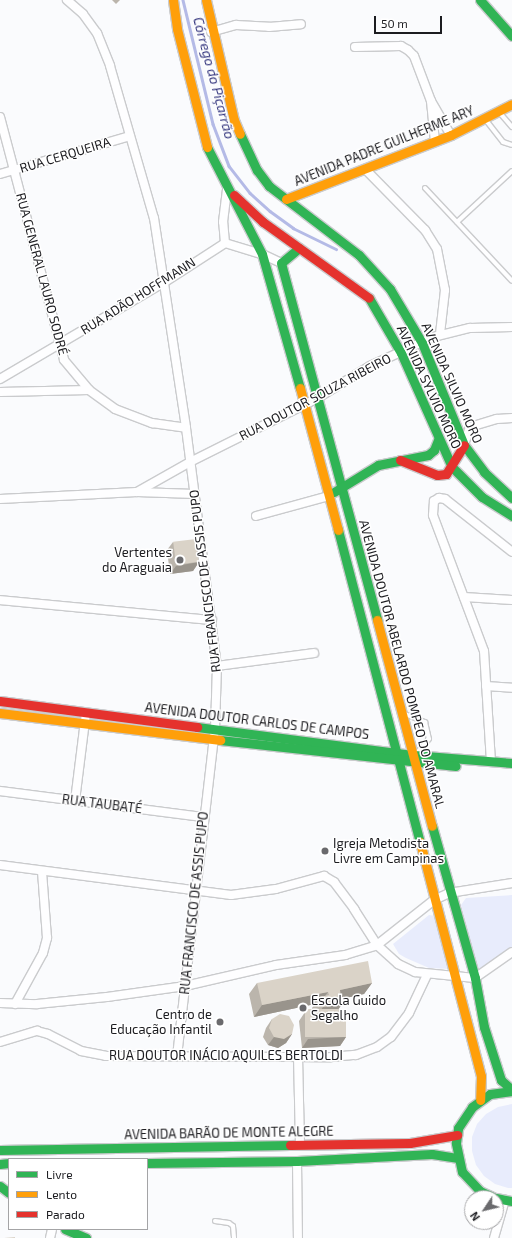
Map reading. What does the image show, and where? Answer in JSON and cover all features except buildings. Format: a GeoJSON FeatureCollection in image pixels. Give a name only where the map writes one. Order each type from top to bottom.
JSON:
{"type":"FeatureCollection","features":[{"type":"Feature","properties":{"kind":"main road"},"geometry":{"type":"LineString","coordinates":[[172,0],[177,29],[207,148],[229,189]]}},
{"type":"Feature","properties":{"kind":"main road","name":"AVENIDA SILVIO MORO"},"geometry":{"type":"LineString","coordinates":[[206,0],[211,32],[240,137],[265,180],[286,199],[342,241],[370,266],[397,299],[422,343],[464,445],[484,472],[512,498]]}},
{"type":"Feature","properties":{"kind":"main road"},"geometry":{"type":"LineString","coordinates":[[480,0],[512,36]]}},
{"type":"Feature","properties":{"kind":"main road","name":"AVENIDA PADRE GUILHERME ARY"},"geometry":{"type":"LineString","coordinates":[[286,199],[435,142],[485,119],[512,104]]}},
{"type":"Feature","properties":{"kind":"main road","name":"AVENIDA SYLVIO MORO"},"geometry":{"type":"LineString","coordinates":[[229,189],[253,213],[299,248],[355,286],[372,301],[402,353],[438,440],[452,467],[482,497],[512,516]]}},
{"type":"Feature","properties":{"kind":"main road","name":"AVENIDA DOUTOR ABELARDO POMPEO DO AMARAL"},"geometry":{"type":"LineString","coordinates":[[229,189],[235,206],[262,254],[305,405],[400,762],[434,900],[481,1076],[482,1090],[480,1100]]}},
{"type":"Feature","properties":{"kind":"main road"},"geometry":{"type":"LineString","coordinates":[[281,263],[299,248]]}},
{"type":"Feature","properties":{"kind":"main road","name":"AVENIDA DOUTOR ABELARDO POMPEO DO AMARAL"},"geometry":{"type":"LineString","coordinates":[[281,263],[340,488],[404,714],[449,893],[475,978],[484,1027],[501,1080],[512,1090]]}},
{"type":"Feature","properties":{"kind":"main road"},"geometry":{"type":"LineString","coordinates":[[329,496],[378,465],[428,455],[434,450],[438,440]]}},
{"type":"Feature","properties":{"kind":"main road"},"geometry":{"type":"LineString","coordinates":[[399,460],[437,475],[446,474],[452,467],[464,445]]}},
{"type":"Feature","properties":{"kind":"main road"},"geometry":{"type":"LineString","coordinates":[[368,641],[383,638]]}},
{"type":"Feature","properties":{"kind":"main road","name":"AVENIDA DOUTOR CARLOS DE CAMPOS"},"geometry":{"type":"LineString","coordinates":[[0,701],[397,752],[415,760],[512,770]]}},
{"type":"Feature","properties":{"kind":"main road","name":"AVENIDA DOUTOR CARLOS DE CAMPOS"},"geometry":{"type":"LineString","coordinates":[[0,713],[84,725],[400,762],[415,760],[512,763]]}},
{"type":"Feature","properties":{"kind":"main road"},"geometry":{"type":"LineString","coordinates":[[479,1190],[470,1183],[457,1158],[457,1135],[465,1115],[480,1100],[490,1094],[512,1090]]}},
{"type":"Feature","properties":{"kind":"main road","name":"AVENIDA BARÃO DE MONTE ALEGRE"},"geometry":{"type":"LineString","coordinates":[[0,1150],[410,1143],[457,1135]]}},
{"type":"Feature","properties":{"kind":"main road"},"geometry":{"type":"LineString","coordinates":[[148,1163],[297,1161],[406,1155],[457,1158]]}},
{"type":"Feature","properties":{"kind":"main road"},"geometry":{"type":"LineString","coordinates":[[0,1186],[8,1192]]}},
{"type":"Feature","properties":{"kind":"main road"},"geometry":{"type":"LineString","coordinates":[[67,1230],[86,1238]]}},
{"type":"Feature","properties":{"kind":"street","name":"RUA FRANCISCO DE ASSIS PUPO"},"geometry":{"type":"LineString","coordinates":[[67,0],[83,14],[97,33],[110,66],[154,218],[165,282],[186,428],[217,666],[215,728],[194,892],[177,1055]]}},
{"type":"Feature","properties":{"kind":"street"},"geometry":{"type":"LineString","coordinates":[[211,32],[236,25],[270,27],[301,24]]}},
{"type":"Feature","properties":{"kind":"street"},"geometry":{"type":"LineString","coordinates":[[355,47],[401,46],[414,56],[431,101],[435,142]]}},
{"type":"Feature","properties":{"kind":"street"},"geometry":{"type":"LineString","coordinates":[[431,101],[440,113],[451,135]]}},
{"type":"Feature","properties":{"kind":"street","name":"RUA GENERAL LAURO SODRÉ"},"geometry":{"type":"LineString","coordinates":[[0,117],[58,344],[64,360],[89,390],[99,399],[132,418],[186,428]]}},
{"type":"Feature","properties":{"kind":"street","name":"RUA CERQUEIRA"},"geometry":{"type":"LineString","coordinates":[[0,174],[130,136]]}},
{"type":"Feature","properties":{"kind":"street"},"geometry":{"type":"LineString","coordinates":[[365,169],[425,230],[437,249],[445,290],[440,334]]}},
{"type":"Feature","properties":{"kind":"street"},"geometry":{"type":"LineString","coordinates":[[229,189],[223,222],[225,243],[262,254],[281,263]]}},
{"type":"Feature","properties":{"kind":"street","name":"RUA ADÃO HOFFMANN"},"geometry":{"type":"LineString","coordinates":[[0,379],[165,282],[225,243]]}},
{"type":"Feature","properties":{"kind":"street","name":"RUA DOUTOR SOUZA RIBEIRO"},"geometry":{"type":"LineString","coordinates":[[137,492],[190,462],[305,405],[370,366],[402,353],[440,334],[470,328],[512,327]]}},
{"type":"Feature","properties":{"kind":"street"},"geometry":{"type":"LineString","coordinates":[[0,392],[89,390]]}},
{"type":"Feature","properties":{"kind":"street"},"geometry":{"type":"LineString","coordinates":[[464,445],[470,427],[476,424],[512,418]]}},
{"type":"Feature","properties":{"kind":"street"},"geometry":{"type":"LineString","coordinates":[[0,499],[137,492],[195,494]]}},
{"type":"Feature","properties":{"kind":"street"},"geometry":{"type":"LineString","coordinates":[[256,516],[329,496]]}},
{"type":"Feature","properties":{"kind":"street"},"geometry":{"type":"LineString","coordinates":[[491,762],[484,652],[433,515],[434,501],[439,498],[445,499],[512,552]]}},
{"type":"Feature","properties":{"kind":"street"},"geometry":{"type":"LineString","coordinates":[[464,597],[512,600]]}},
{"type":"Feature","properties":{"kind":"street"},"geometry":{"type":"LineString","coordinates":[[0,600],[212,620]]}},
{"type":"Feature","properties":{"kind":"street"},"geometry":{"type":"LineString","coordinates":[[217,666],[314,653]]}},
{"type":"Feature","properties":{"kind":"street"},"geometry":{"type":"LineString","coordinates":[[486,686],[512,688]]}},
{"type":"Feature","properties":{"kind":"street"},"geometry":{"type":"LineString","coordinates":[[75,801],[86,713]]}},
{"type":"Feature","properties":{"kind":"street","name":"RUA TAUBATÉ"},"geometry":{"type":"LineString","coordinates":[[0,791],[204,817]]}},
{"type":"Feature","properties":{"kind":"street"},"geometry":{"type":"LineString","coordinates":[[0,865],[194,892],[231,895],[256,893],[324,876],[334,882],[376,945],[398,964],[427,975],[475,978],[512,952]]}},
{"type":"Feature","properties":{"kind":"street"},"geometry":{"type":"LineString","coordinates":[[15,1004],[43,953],[47,938],[42,871]]}},
{"type":"Feature","properties":{"kind":"street"},"geometry":{"type":"LineString","coordinates":[[0,1003],[15,1004],[71,1001],[185,986],[276,965],[345,955],[376,945],[434,900],[449,893],[512,883]]}},
{"type":"Feature","properties":{"kind":"street","name":"RUA DOUTOR INÁCIO AQUILES BERTOLDI"},"geometry":{"type":"LineString","coordinates":[[0,1042],[37,1032],[48,1034],[81,1051],[106,1056],[356,1055],[377,1047],[391,1037],[402,1025],[427,975]]}},
{"type":"Feature","properties":{"kind":"street"},"geometry":{"type":"LineString","coordinates":[[298,1056],[300,1145]]}},
{"type":"Feature","properties":{"kind":"street"},"geometry":{"type":"LineString","coordinates":[[297,1161],[298,1238]]}},
{"type":"Feature","properties":{"kind":"lane"},"geometry":{"type":"LineString","coordinates":[[499,112],[512,127]]}},
{"type":"Feature","properties":{"kind":"lane"},"geometry":{"type":"LineString","coordinates":[[485,119],[504,142],[512,146]]}},
{"type":"Feature","properties":{"kind":"lane"},"geometry":{"type":"LineString","coordinates":[[457,222],[512,171]]}},
{"type":"Feature","properties":{"kind":"lane"},"geometry":{"type":"LineString","coordinates":[[425,188],[512,281]]}},
{"type":"Feature","properties":{"kind":"lane"},"geometry":{"type":"LineString","coordinates":[[404,714],[425,722],[429,739],[415,760]]}},
{"type":"Feature","properties":{"kind":"lane"},"geometry":{"type":"LineString","coordinates":[[215,1221],[229,1223],[233,1226],[234,1238]]}},
{"type":"Feature","properties":{"kind":"shaded area"},"geometry":{"type":"Polygon","coordinates":[[[512,895],[512,947],[483,969],[479,968],[476,964],[461,905],[466,898],[512,895]]]}},
{"type":"Feature","properties":{"kind":"shaded area"},"geometry":{"type":"Polygon","coordinates":[[[429,915],[436,916],[451,969],[429,968],[399,954],[393,944],[429,915]]]}},
{"type":"Feature","properties":{"kind":"shaded area"},"geometry":{"type":"Polygon","coordinates":[[[512,1104],[512,1188],[508,1188],[495,1184],[484,1176],[476,1165],[472,1151],[472,1137],[477,1124],[486,1114],[498,1107],[512,1104]]]}},
{"type":"Feature","properties":{"kind":"waterway","name":"Córrego do Piçarrão"},"geometry":{"type":"LineString","coordinates":[[183,0],[213,124],[229,166],[250,193],[270,211],[293,228],[336,249]]}},
{"type":"Feature","properties":{"kind":"traffic: fast"},"geometry":{"type":"LineString","coordinates":[[480,0],[512,36]]}},
{"type":"Feature","properties":{"kind":"traffic: fast"},"geometry":{"type":"LineString","coordinates":[[240,134],[257,170],[269,186],[359,255],[390,289],[422,343],[464,445],[484,472],[512,498]]}},
{"type":"Feature","properties":{"kind":"traffic: fast"},"geometry":{"type":"LineString","coordinates":[[207,147],[262,254],[300,388]]}},
{"type":"Feature","properties":{"kind":"traffic: fast"},"geometry":{"type":"LineString","coordinates":[[299,248],[281,263],[377,620]]}},
{"type":"Feature","properties":{"kind":"traffic: fast"},"geometry":{"type":"LineString","coordinates":[[369,298],[401,353],[452,467],[482,497],[512,516]]}},
{"type":"Feature","properties":{"kind":"traffic: fast"},"geometry":{"type":"LineString","coordinates":[[334,492],[378,465],[428,455],[434,450],[438,440]]}},
{"type":"Feature","properties":{"kind":"traffic: fast"},"geometry":{"type":"LineString","coordinates":[[338,530],[420,842]]}},
{"type":"Feature","properties":{"kind":"traffic: fast"},"geometry":{"type":"LineString","coordinates":[[197,727],[414,755],[512,763]]}},
{"type":"Feature","properties":{"kind":"traffic: fast"},"geometry":{"type":"LineString","coordinates":[[220,740],[456,766]]}},
{"type":"Feature","properties":{"kind":"traffic: fast"},"geometry":{"type":"LineString","coordinates":[[432,826],[475,978],[484,1027],[501,1080],[512,1090]]}},
{"type":"Feature","properties":{"kind":"traffic: fast"},"geometry":{"type":"LineString","coordinates":[[479,1190],[462,1172],[456,1143],[458,1128],[472,1107],[490,1094],[512,1091]]}},
{"type":"Feature","properties":{"kind":"traffic: fast"},"geometry":{"type":"LineString","coordinates":[[0,1150],[290,1145]]}},
{"type":"Feature","properties":{"kind":"traffic: fast"},"geometry":{"type":"LineString","coordinates":[[148,1163],[297,1161],[432,1154],[457,1158]]}},
{"type":"Feature","properties":{"kind":"traffic: fast"},"geometry":{"type":"LineString","coordinates":[[0,1164],[8,1163]]}},
{"type":"Feature","properties":{"kind":"traffic: fast"},"geometry":{"type":"LineString","coordinates":[[0,1186],[8,1192]]}},
{"type":"Feature","properties":{"kind":"traffic: fast"},"geometry":{"type":"LineString","coordinates":[[504,1200],[512,1201]]}},
{"type":"Feature","properties":{"kind":"traffic: fast"},"geometry":{"type":"LineString","coordinates":[[67,1230],[86,1238]]}},
{"type":"Feature","properties":{"kind":"traffic: slow"},"geometry":{"type":"LineString","coordinates":[[173,0],[177,29],[207,147]]}},
{"type":"Feature","properties":{"kind":"traffic: slow"},"geometry":{"type":"LineString","coordinates":[[206,0],[234,120],[240,134]]}},
{"type":"Feature","properties":{"kind":"traffic: slow"},"geometry":{"type":"LineString","coordinates":[[286,199],[451,135],[512,104]]}},
{"type":"Feature","properties":{"kind":"traffic: slow"},"geometry":{"type":"LineString","coordinates":[[300,388],[338,530]]}},
{"type":"Feature","properties":{"kind":"traffic: slow"},"geometry":{"type":"LineString","coordinates":[[377,620],[432,826]]}},
{"type":"Feature","properties":{"kind":"traffic: slow"},"geometry":{"type":"LineString","coordinates":[[0,713],[220,740]]}},
{"type":"Feature","properties":{"kind":"traffic: slow"},"geometry":{"type":"LineString","coordinates":[[420,842],[481,1076],[480,1100]]}},
{"type":"Feature","properties":{"kind":"traffic: jam"},"geometry":{"type":"LineString","coordinates":[[234,195],[263,222],[369,298]]}},
{"type":"Feature","properties":{"kind":"traffic: jam"},"geometry":{"type":"LineString","coordinates":[[400,460],[437,475],[446,474],[464,445]]}},
{"type":"Feature","properties":{"kind":"traffic: jam"},"geometry":{"type":"LineString","coordinates":[[0,701],[197,727]]}},
{"type":"Feature","properties":{"kind":"traffic: jam"},"geometry":{"type":"LineString","coordinates":[[290,1145],[410,1143],[457,1135]]}},
{"type":"Feature","properties":{"kind":"place","name":"Vertentes do Araguaia"},"geometry":{"type":"Point","coordinates":[180,560]}},
{"type":"Feature","properties":{"kind":"place","name":"Igreja Metodista Livre em Campinas"},"geometry":{"type":"Point","coordinates":[325,851]}},
{"type":"Feature","properties":{"kind":"place","name":"Escola Guido Segalho"},"geometry":{"type":"Point","coordinates":[303,1008]}},
{"type":"Feature","properties":{"kind":"place","name":"Centro de Educação Infantil"},"geometry":{"type":"Point","coordinates":[220,1022]}}]}
